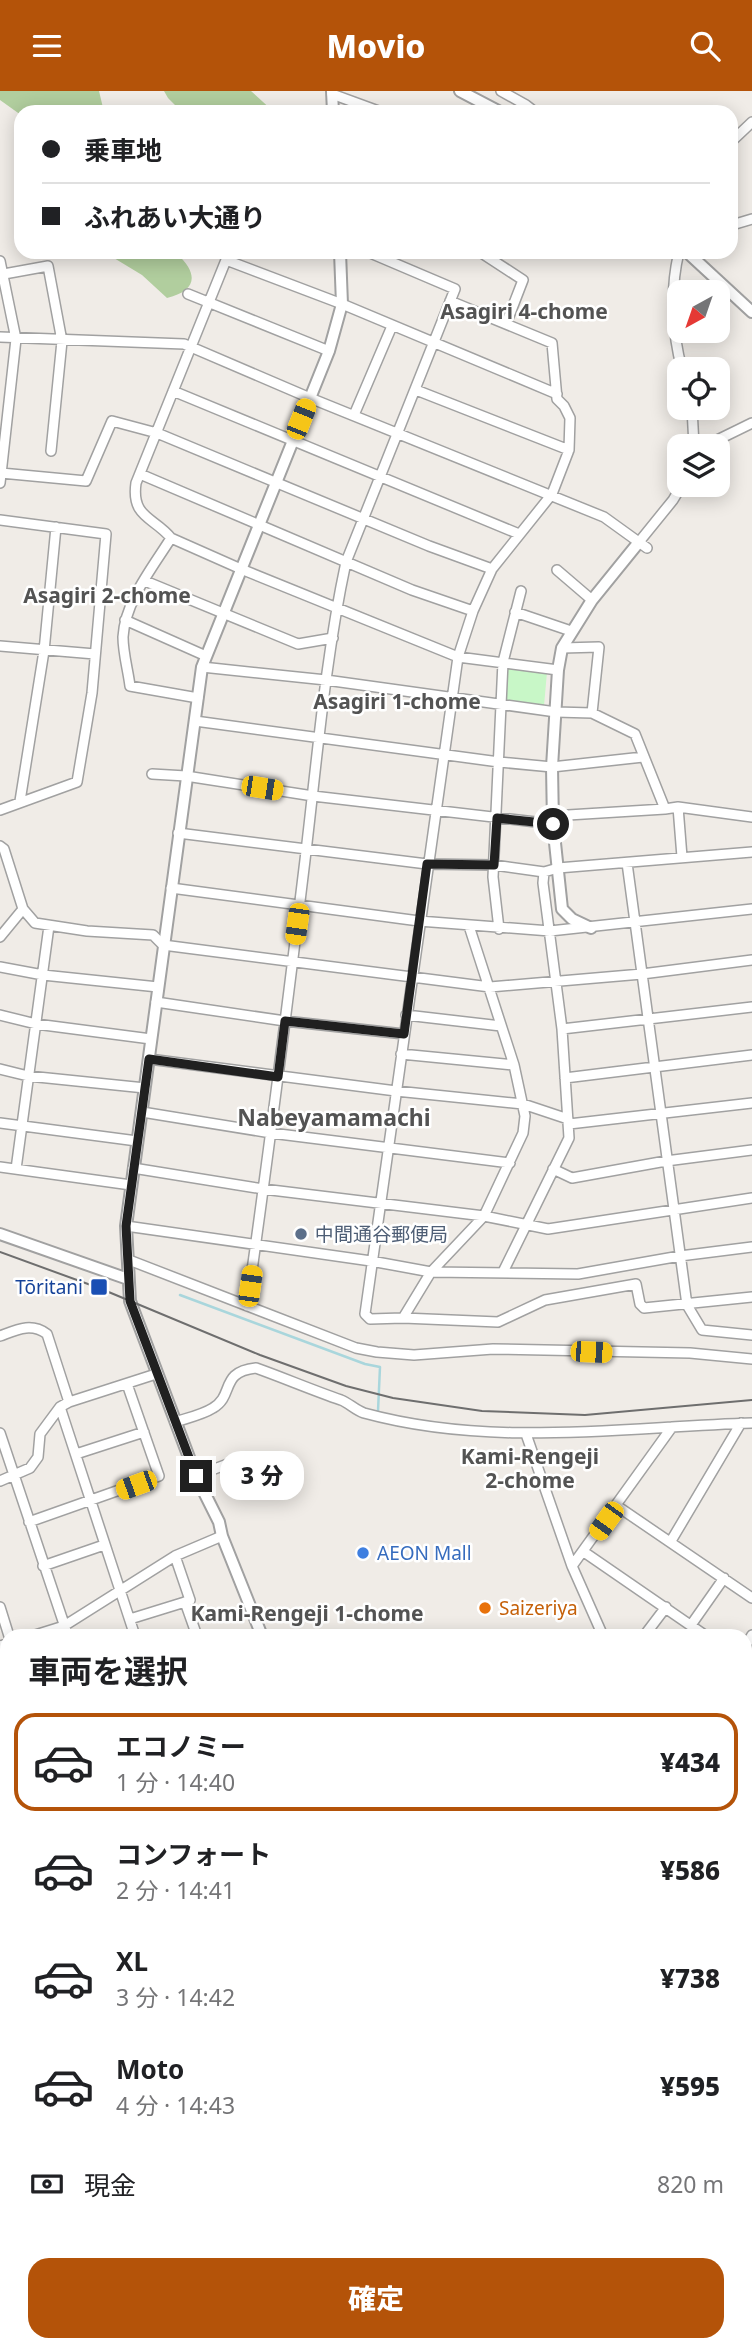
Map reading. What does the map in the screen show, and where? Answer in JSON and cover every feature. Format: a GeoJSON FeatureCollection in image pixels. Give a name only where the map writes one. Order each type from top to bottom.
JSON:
{"type":"FeatureCollection","features":[{"type":"Feature","properties":{"kind":"street"},"geometry":{"type":"LineString","coordinates":[[460,91],[487,105]]}},
{"type":"Feature","properties":{"kind":"street"},"geometry":{"type":"LineString","coordinates":[[501,91],[527,105]]}},
{"type":"Feature","properties":{"kind":"street"},"geometry":{"type":"LineString","coordinates":[[332,93],[363,105]]}},
{"type":"Feature","properties":{"kind":"street"},"geometry":{"type":"LineString","coordinates":[[738,136],[752,123]]}},
{"type":"Feature","properties":{"kind":"street"},"geometry":{"type":"LineString","coordinates":[[259,1629],[219,1522],[196,1476],[130,1301],[126,1226],[178,833],[204,661],[329,351],[342,304],[339,259]]}},
{"type":"Feature","properties":{"kind":"street"},"geometry":{"type":"LineString","coordinates":[[247,1306],[336,607],[346,562],[455,289],[384,259]]}},
{"type":"Feature","properties":{"kind":"street"},"geometry":{"type":"LineString","coordinates":[[491,259],[523,280],[506,324]]}},
{"type":"Feature","properties":{"kind":"street"},"geometry":{"type":"LineString","coordinates":[[677,259],[674,288],[678,357]]}},
{"type":"Feature","properties":{"kind":"street"},"geometry":{"type":"LineString","coordinates":[[695,259],[752,312]]}},
{"type":"Feature","properties":{"kind":"street"},"geometry":{"type":"LineString","coordinates":[[557,394],[342,304],[226,260],[135,491],[136,506],[147,519],[164,529],[171,538],[241,569],[458,657],[558,670]]}},
{"type":"Feature","properties":{"kind":"street"},"geometry":{"type":"LineString","coordinates":[[0,261],[16,339],[0,483]]}},
{"type":"Feature","properties":{"kind":"street"},"geometry":{"type":"LineString","coordinates":[[4,274],[48,266],[62,341],[51,451]]}},
{"type":"Feature","properties":{"kind":"street"},"geometry":{"type":"LineString","coordinates":[[188,295],[329,351]]}},
{"type":"Feature","properties":{"kind":"street"},"geometry":{"type":"LineString","coordinates":[[450,301],[552,343],[557,394],[570,418],[569,450],[552,494],[492,569],[473,611],[458,657],[365,1314],[370,1319],[498,1322],[545,1300],[636,1284],[640,1304],[644,1308],[752,1297]]}},
{"type":"Feature","properties":{"kind":"street"},"geometry":{"type":"LineString","coordinates":[[354,415],[392,325]]}},
{"type":"Feature","properties":{"kind":"street"},"geometry":{"type":"LineString","coordinates":[[0,337],[184,344],[310,398],[552,494],[604,517],[643,545]]}},
{"type":"Feature","properties":{"kind":"street"},"geometry":{"type":"LineString","coordinates":[[416,390],[569,450]]}},
{"type":"Feature","properties":{"kind":"street"},"geometry":{"type":"LineString","coordinates":[[173,391],[519,534]]}},
{"type":"Feature","properties":{"kind":"street"},"geometry":{"type":"LineString","coordinates":[[1,473],[86,481],[113,421],[157,433],[363,519],[492,569]]}},
{"type":"Feature","properties":{"kind":"street"},"geometry":{"type":"LineString","coordinates":[[728,434],[752,422]]}},
{"type":"Feature","properties":{"kind":"street"},"geometry":{"type":"LineString","coordinates":[[140,474],[412,590],[473,611]]}},
{"type":"Feature","properties":{"kind":"street"},"geometry":{"type":"LineString","coordinates":[[591,928],[572,919],[562,909],[552,820],[552,767],[558,670],[562,648],[593,600],[643,545],[675,497]]}},
{"type":"Feature","properties":{"kind":"street"},"geometry":{"type":"LineString","coordinates":[[0,520],[106,534],[92,693],[77,782],[0,810]]}},
{"type":"Feature","properties":{"kind":"street"},"geometry":{"type":"LineString","coordinates":[[20,801],[44,651],[56,527]]}},
{"type":"Feature","properties":{"kind":"street"},"geometry":{"type":"LineString","coordinates":[[171,538],[145,580],[125,620],[123,639],[130,686],[198,698]]}},
{"type":"Feature","properties":{"kind":"street"},"geometry":{"type":"LineString","coordinates":[[557,570],[593,600]]}},
{"type":"Feature","properties":{"kind":"street"},"geometry":{"type":"LineString","coordinates":[[145,580],[298,644],[333,638]]}},
{"type":"Feature","properties":{"kind":"street"},"geometry":{"type":"LineString","coordinates":[[499,929],[493,877],[503,662],[521,591]]}},
{"type":"Feature","properties":{"kind":"street"},"geometry":{"type":"LineString","coordinates":[[515,612],[571,631]]}},
{"type":"Feature","properties":{"kind":"street"},"geometry":{"type":"LineString","coordinates":[[125,620],[204,661],[451,698],[556,712],[592,713],[635,734],[665,809]]}},
{"type":"Feature","properties":{"kind":"street"},"geometry":{"type":"LineString","coordinates":[[0,646],[95,654]]}},
{"type":"Feature","properties":{"kind":"street"},"geometry":{"type":"LineString","coordinates":[[562,648],[599,647],[592,713]]}},
{"type":"Feature","properties":{"kind":"street"},"geometry":{"type":"LineString","coordinates":[[195,721],[552,767],[643,757]]}},
{"type":"Feature","properties":{"kind":"street"},"geometry":{"type":"LineString","coordinates":[[152,774],[187,776],[313,796],[497,818],[552,820],[678,807],[752,817]]}},
{"type":"Feature","properties":{"kind":"street"},"geometry":{"type":"LineString","coordinates":[[678,807],[682,857]]}},
{"type":"Feature","properties":{"kind":"street"},"geometry":{"type":"LineString","coordinates":[[178,833],[427,864],[494,865],[544,872],[558,868],[752,852]]}},
{"type":"Feature","properties":{"kind":"street"},"geometry":{"type":"LineString","coordinates":[[0,846],[4,849],[23,909],[35,923],[153,935],[163,945],[490,987],[642,974],[752,960]]}},
{"type":"Feature","properties":{"kind":"street"},"geometry":{"type":"LineString","coordinates":[[627,863],[687,1305],[702,1330],[752,1335]]}},
{"type":"Feature","properties":{"kind":"street"},"geometry":{"type":"LineString","coordinates":[[503,1272],[569,1138],[562,1029],[543,883],[544,872]]}},
{"type":"Feature","properties":{"kind":"street"},"geometry":{"type":"LineString","coordinates":[[171,888],[419,921],[550,931],[752,909]]}},
{"type":"Feature","properties":{"kind":"street"},"geometry":{"type":"LineString","coordinates":[[0,937],[23,909]]}},
{"type":"Feature","properties":{"kind":"street"},"geometry":{"type":"LineString","coordinates":[[16,1169],[49,926]]}},
{"type":"Feature","properties":{"kind":"street"},"geometry":{"type":"LineString","coordinates":[[403,1318],[431,1272],[484,1216],[523,1133],[525,1116],[514,1065],[469,926]]}},
{"type":"Feature","properties":{"kind":"street"},"geometry":{"type":"LineString","coordinates":[[0,967],[43,975],[158,986]]}},
{"type":"Feature","properties":{"kind":"street"},"geometry":{"type":"LineString","coordinates":[[156,1002],[285,1021],[404,1034]]}},
{"type":"Feature","properties":{"kind":"street"},"geometry":{"type":"LineString","coordinates":[[562,1029],[752,1007]]}},
{"type":"Feature","properties":{"kind":"street"},"geometry":{"type":"LineString","coordinates":[[0,1015],[36,1024],[151,1039]]}},
{"type":"Feature","properties":{"kind":"street"},"geometry":{"type":"LineString","coordinates":[[407,1015],[501,1026]]}},
{"type":"Feature","properties":{"kind":"street"},"geometry":{"type":"LineString","coordinates":[[401,1054],[514,1065]]}},
{"type":"Feature","properties":{"kind":"street"},"geometry":{"type":"LineString","coordinates":[[565,1078],[752,1055]]}},
{"type":"Feature","properties":{"kind":"street"},"geometry":{"type":"LineString","coordinates":[[149,1059],[278,1077],[523,1104],[568,1121],[752,1103]]}},
{"type":"Feature","properties":{"kind":"street"},"geometry":{"type":"LineString","coordinates":[[0,1069],[27,1076],[145,1088]]}},
{"type":"Feature","properties":{"kind":"street"},"geometry":{"type":"LineString","coordinates":[[142,1112],[271,1133],[510,1163]]}},
{"type":"Feature","properties":{"kind":"street"},"geometry":{"type":"LineString","coordinates":[[0,1123],[137,1141]]}},
{"type":"Feature","properties":{"kind":"street"},"geometry":{"type":"LineString","coordinates":[[553,1169],[572,1178],[666,1161],[752,1150]]}},
{"type":"Feature","properties":{"kind":"street"},"geometry":{"type":"LineString","coordinates":[[0,1167],[131,1185]]}},
{"type":"Feature","properties":{"kind":"street"},"geometry":{"type":"LineString","coordinates":[[133,1168],[263,1189],[484,1216],[548,1229],[752,1198]]}},
{"type":"Feature","properties":{"kind":"street"},"geometry":{"type":"LineString","coordinates":[[126,1226],[431,1272],[578,1274],[680,1256],[752,1247]]}},
{"type":"Feature","properties":{"kind":"street"},"geometry":{"type":"LineString","coordinates":[[0,1234],[128,1279]]}},
{"type":"Feature","properties":{"kind":"street"},"geometry":{"type":"LineString","coordinates":[[129,1260],[356,1348],[377,1352],[414,1355],[493,1349],[690,1353],[752,1359]]}},
{"type":"Feature","properties":{"kind":"street"},"geometry":{"type":"LineString","coordinates":[[0,1336],[31,1327],[47,1334],[69,1402]]}},
{"type":"Feature","properties":{"kind":"street"},"geometry":{"type":"LineString","coordinates":[[175,1422],[215,1407],[233,1376],[242,1369],[256,1368],[345,1401],[360,1412],[435,1427],[526,1434],[599,1433],[752,1423]]}},
{"type":"Feature","properties":{"kind":"street"},"geometry":{"type":"LineString","coordinates":[[0,1481],[30,1468],[38,1457],[40,1434],[60,1407],[156,1374]]}},
{"type":"Feature","properties":{"kind":"street"},"geometry":{"type":"LineString","coordinates":[[29,1522],[159,1476],[127,1384]]}},
{"type":"Feature","properties":{"kind":"street"},"geometry":{"type":"LineString","coordinates":[[60,1407],[133,1629]]}},
{"type":"Feature","properties":{"kind":"street"},"geometry":{"type":"LineString","coordinates":[[671,1541],[741,1423]]}},
{"type":"Feature","properties":{"kind":"street"},"geometry":{"type":"LineString","coordinates":[[572,1566],[672,1427]]}},
{"type":"Feature","properties":{"kind":"street"},"geometry":{"type":"LineString","coordinates":[[76,1454],[144,1432]]}},
{"type":"Feature","properties":{"kind":"street"},"geometry":{"type":"LineString","coordinates":[[0,1433],[65,1629]]}},
{"type":"Feature","properties":{"kind":"street"},"geometry":{"type":"LineString","coordinates":[[526,1434],[572,1566],[600,1629]]}},
{"type":"Feature","properties":{"kind":"street"},"geometry":{"type":"LineString","coordinates":[[196,1476],[246,1457]]}},
{"type":"Feature","properties":{"kind":"street"},"geometry":{"type":"LineString","coordinates":[[617,1506],[752,1598]]}},
{"type":"Feature","properties":{"kind":"street"},"geometry":{"type":"LineString","coordinates":[[54,1629],[64,1626],[175,1556],[222,1535]]}},
{"type":"Feature","properties":{"kind":"street"},"geometry":{"type":"LineString","coordinates":[[43,1566],[104,1545]]}},
{"type":"Feature","properties":{"kind":"street"},"geometry":{"type":"LineString","coordinates":[[584,1552],[696,1629]]}},
{"type":"Feature","properties":{"kind":"street"},"geometry":{"type":"LineString","coordinates":[[130,1619],[190,1600],[175,1556]]}},
{"type":"Feature","properties":{"kind":"street"},"geometry":{"type":"LineString","coordinates":[[691,1625],[724,1578]]}},
{"type":"Feature","properties":{"kind":"street"},"geometry":{"type":"LineString","coordinates":[[185,1602],[194,1629]]}},
{"type":"Feature","properties":{"kind":"street"},"geometry":{"type":"LineString","coordinates":[[0,1607],[7,1629]]}},
{"type":"Feature","properties":{"kind":"street"},"geometry":{"type":"LineString","coordinates":[[649,1629],[666,1607]]}},
{"type":"Feature","properties":{"kind":"green space"},"geometry":{"type":"Polygon","coordinates":[[[0,91],[99,91],[102,105],[14,105],[14,110],[0,100],[0,91]]]}},
{"type":"Feature","properties":{"kind":"green space"},"geometry":{"type":"Polygon","coordinates":[[[164,91],[251,91],[266,105],[175,105],[164,91]]]}},
{"type":"Feature","properties":{"kind":"green space"},"geometry":{"type":"Polygon","coordinates":[[[116,259],[183,259],[192,279],[185,290],[167,298],[142,275],[116,259]]]}},
{"type":"Feature","properties":{"kind":"green space"},"geometry":{"type":"Polygon","coordinates":[[[505,666],[547,672],[544,706],[503,701],[505,666]]]}},
{"type":"Feature","properties":{"kind":"waterway"},"geometry":{"type":"LineString","coordinates":[[180,1295],[365,1364],[380,1367],[378,1411]]}},
{"type":"Feature","properties":{"kind":"tram line"},"geometry":{"type":"LineString","coordinates":[[0,1252],[99,1288],[260,1355],[346,1386],[393,1398],[482,1411],[585,1415],[752,1400]]}},
{"type":"Feature","properties":{"kind":"place","name":"中間通谷郵便局"},"geometry":{"type":"Point","coordinates":[301,1234]}},
{"type":"Feature","properties":{"kind":"place","name":"Tōritani"},"geometry":{"type":"Point","coordinates":[99,1287]}},
{"type":"Feature","properties":{"kind":"place","name":"AEON Mall"},"geometry":{"type":"Point","coordinates":[363,1553]}},
{"type":"Feature","properties":{"kind":"place","name":"Saizeriya"},"geometry":{"type":"Point","coordinates":[485,1608]}},
{"type":"Feature","properties":{"kind":"district","name":"Asagiri 4-chome"},"geometry":{"type":"Point","coordinates":[524,312]}},
{"type":"Feature","properties":{"kind":"district","name":"Asagiri 2-chome"},"geometry":{"type":"Point","coordinates":[107,596]}},
{"type":"Feature","properties":{"kind":"district","name":"Asagiri 1-chome"},"geometry":{"type":"Point","coordinates":[397,702]}},
{"type":"Feature","properties":{"kind":"district","name":"Nabeyamamachi"},"geometry":{"type":"Point","coordinates":[334,1118]}},
{"type":"Feature","properties":{"kind":"district","name":"Kami-Rengeji 2-chome"},"geometry":{"type":"Point","coordinates":[530,1469]}},
{"type":"Feature","properties":{"kind":"district","name":"Kami-Rengeji 1-chome"},"geometry":{"type":"Point","coordinates":[307,1614]}},
{"type":"Feature","properties":{"kind":"route"},"geometry":{"type":"LineString","coordinates":[[196,1476],[130,1301],[126,1226],[149,1059],[278,1077],[285,1021],[404,1034],[427,864],[494,865],[497,818],[553,824]]}}]}
